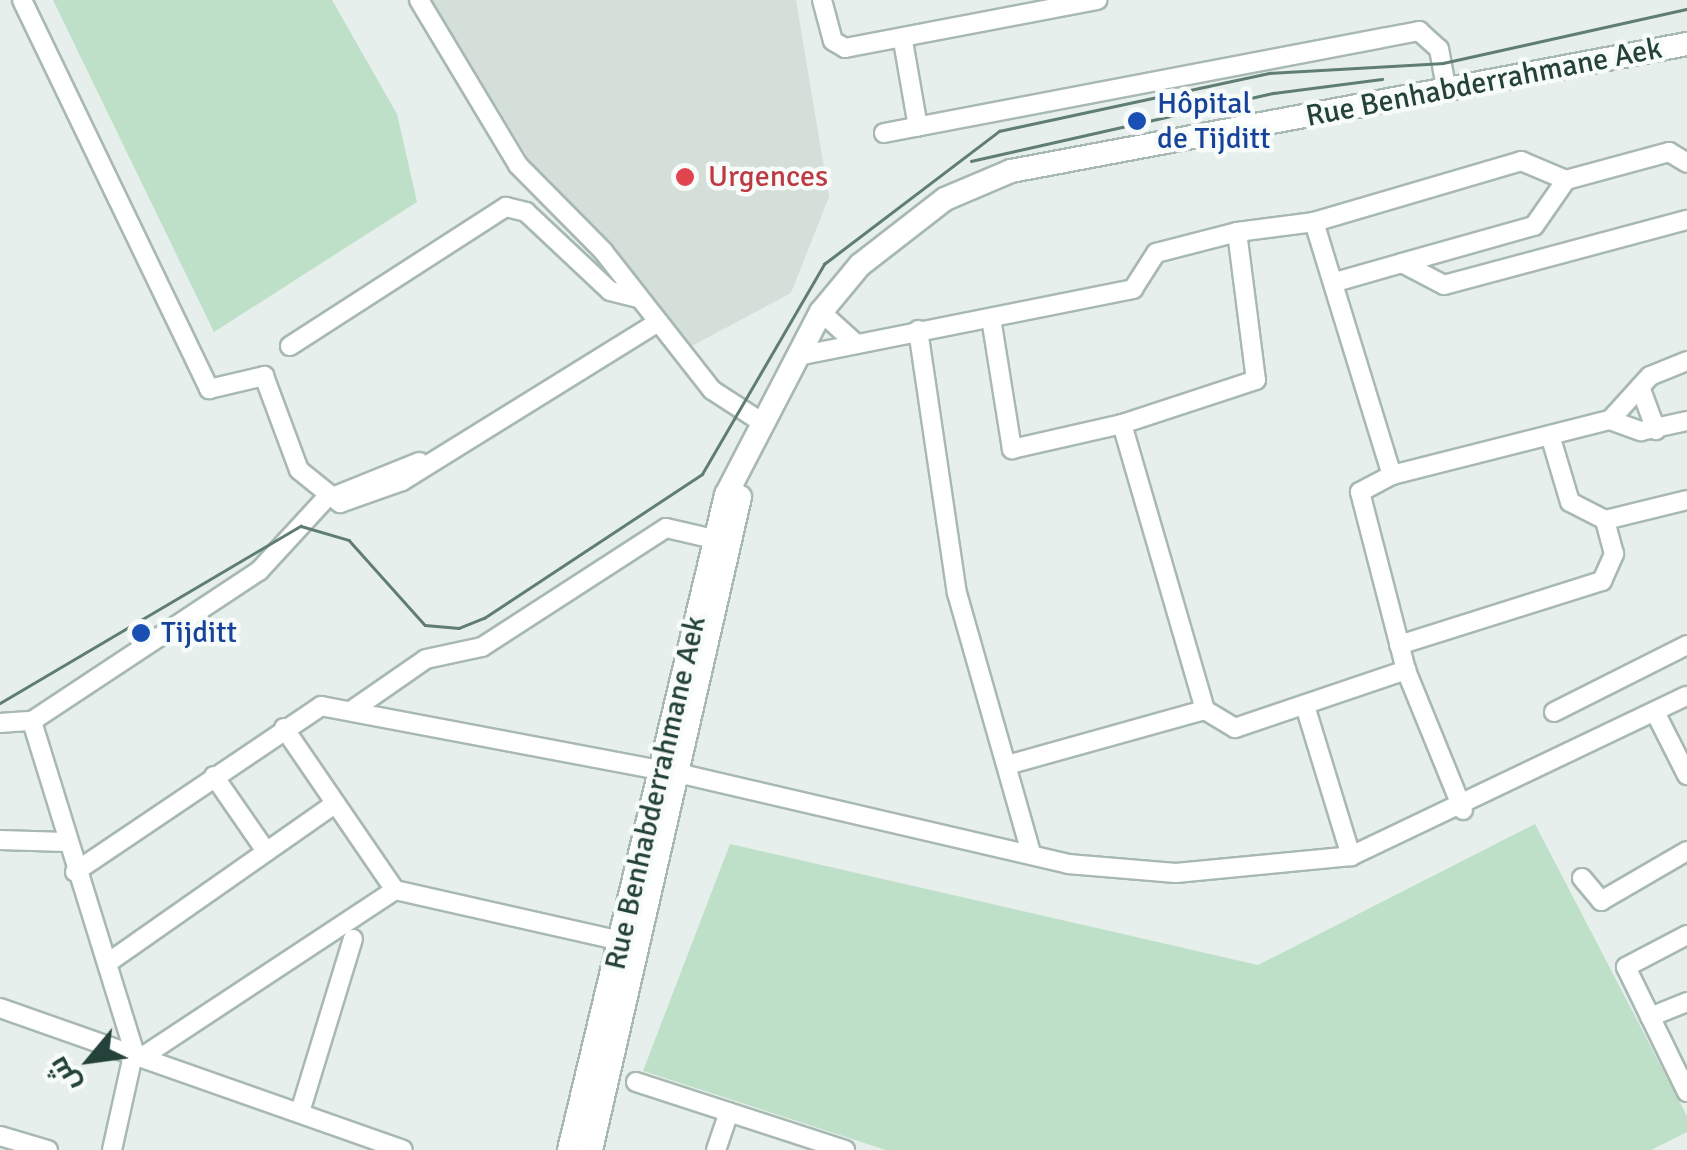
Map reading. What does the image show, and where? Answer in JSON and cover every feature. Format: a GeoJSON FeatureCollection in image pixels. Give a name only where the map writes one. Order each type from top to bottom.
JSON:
{"type":"FeatureCollection","features":[{"type":"Feature","properties":{"kind":"main road","name":"Rue Benhabderrahmane Aek"},"geometry":{"type":"LineString","coordinates":[[569,1150],[622,941],[672,772],[714,539],[756,430],[821,312],[924,213],[1011,171],[1687,44]]}},
{"type":"Feature","properties":{"kind":"main road","name":"Rue Benhabderrahmane Aek"},"geometry":{"type":"LineString","coordinates":[[591,1150],[672,772],[756,430]]}},
{"type":"Feature","properties":{"kind":"street"},"geometry":{"type":"LineString","coordinates":[[22,0],[209,388],[264,376],[299,470],[332,496]]}},
{"type":"Feature","properties":{"kind":"street"},"geometry":{"type":"LineString","coordinates":[[419,0],[518,164],[638,298],[655,324],[712,390],[756,430]]}},
{"type":"Feature","properties":{"kind":"street"},"geometry":{"type":"LineString","coordinates":[[822,0],[839,46],[903,41],[1097,0]]}},
{"type":"Feature","properties":{"kind":"street"},"geometry":{"type":"LineString","coordinates":[[884,132],[1418,32],[1439,49],[1447,92]]}},
{"type":"Feature","properties":{"kind":"street"},"geometry":{"type":"LineString","coordinates":[[903,41],[918,127]]}},
{"type":"Feature","properties":{"kind":"street"},"geometry":{"type":"LineString","coordinates":[[798,356],[853,341],[1133,289],[1156,253],[1237,232],[1314,222],[1520,161],[1566,180],[1669,152],[1687,163]]}},
{"type":"Feature","properties":{"kind":"street"},"geometry":{"type":"LineString","coordinates":[[1339,281],[1534,226],[1566,180]]}},
{"type":"Feature","properties":{"kind":"street"},"geometry":{"type":"LineString","coordinates":[[290,346],[506,207],[526,212],[610,291],[638,298]]}},
{"type":"Feature","properties":{"kind":"street"},"geometry":{"type":"LineString","coordinates":[[1402,263],[1444,286],[1687,220]]}},
{"type":"Feature","properties":{"kind":"street"},"geometry":{"type":"LineString","coordinates":[[1314,222],[1339,281],[1392,475]]}},
{"type":"Feature","properties":{"kind":"street"},"geometry":{"type":"LineString","coordinates":[[992,318],[1012,449],[1122,424],[1256,380],[1237,232]]}},
{"type":"Feature","properties":{"kind":"street"},"geometry":{"type":"LineString","coordinates":[[821,312],[853,341]]}},
{"type":"Feature","properties":{"kind":"street"},"geometry":{"type":"LineString","coordinates":[[0,723],[32,720],[259,571],[324,511],[332,496],[419,462],[655,324]]}},
{"type":"Feature","properties":{"kind":"street"},"geometry":{"type":"LineString","coordinates":[[918,330],[957,594],[1012,764],[1030,850]]}},
{"type":"Feature","properties":{"kind":"street"},"geometry":{"type":"LineString","coordinates":[[1610,420],[1640,388],[1687,361]]}},
{"type":"Feature","properties":{"kind":"street"},"geometry":{"type":"LineString","coordinates":[[1640,388],[1656,430]]}},
{"type":"Feature","properties":{"kind":"street"},"geometry":{"type":"LineString","coordinates":[[1463,810],[1406,670],[1358,502],[1392,475],[1610,420],[1656,430],[1687,421]]}},
{"type":"Feature","properties":{"kind":"street"},"geometry":{"type":"LineString","coordinates":[[1122,424],[1205,710],[1235,728],[1306,709],[1406,670]]}},
{"type":"Feature","properties":{"kind":"street"},"geometry":{"type":"LineString","coordinates":[[1550,435],[1570,502],[1606,520],[1687,500]]}},
{"type":"Feature","properties":{"kind":"street"},"geometry":{"type":"LineString","coordinates":[[1399,645],[1602,581],[1614,554],[1606,520]]}},
{"type":"Feature","properties":{"kind":"street"},"geometry":{"type":"LineString","coordinates":[[350,712],[426,659],[482,647],[666,528],[714,539]]}},
{"type":"Feature","properties":{"kind":"street"},"geometry":{"type":"LineString","coordinates":[[1554,712],[1687,645]]}},
{"type":"Feature","properties":{"kind":"street"},"geometry":{"type":"LineString","coordinates":[[75,872],[320,706],[672,772],[1030,850],[1068,864],[1176,873],[1351,856],[1463,810],[1687,696]]}},
{"type":"Feature","properties":{"kind":"street"},"geometry":{"type":"LineString","coordinates":[[1306,709],[1351,856]]}},
{"type":"Feature","properties":{"kind":"street"},"geometry":{"type":"LineString","coordinates":[[1012,764],[1205,710]]}},
{"type":"Feature","properties":{"kind":"street"},"geometry":{"type":"LineString","coordinates":[[1655,712],[1687,775]]}},
{"type":"Feature","properties":{"kind":"street"},"geometry":{"type":"LineString","coordinates":[[32,720],[75,872],[140,1052],[112,1150]]}},
{"type":"Feature","properties":{"kind":"street"},"geometry":{"type":"LineString","coordinates":[[284,728],[396,890],[622,941]]}},
{"type":"Feature","properties":{"kind":"street"},"geometry":{"type":"LineString","coordinates":[[214,776],[266,851]]}},
{"type":"Feature","properties":{"kind":"street"},"geometry":{"type":"LineString","coordinates":[[109,962],[334,804]]}},
{"type":"Feature","properties":{"kind":"street"},"geometry":{"type":"LineString","coordinates":[[0,840],[66,842]]}},
{"type":"Feature","properties":{"kind":"street"},"geometry":{"type":"LineString","coordinates":[[1582,878],[1594,898],[1607,899],[1687,851]]}},
{"type":"Feature","properties":{"kind":"street"},"geometry":{"type":"LineString","coordinates":[[140,1052],[396,890]]}},
{"type":"Feature","properties":{"kind":"street"},"geometry":{"type":"LineString","coordinates":[[1687,935],[1626,967],[1650,1017],[1680,1061],[1687,1092]]}},
{"type":"Feature","properties":{"kind":"street"},"geometry":{"type":"LineString","coordinates":[[300,1112],[353,939]]}},
{"type":"Feature","properties":{"kind":"street"},"geometry":{"type":"LineString","coordinates":[[1650,1017],[1687,1002]]}},
{"type":"Feature","properties":{"kind":"street"},"geometry":{"type":"LineString","coordinates":[[0,1008],[140,1052],[403,1150]]}},
{"type":"Feature","properties":{"kind":"street"},"geometry":{"type":"LineString","coordinates":[[636,1082],[839,1149]]}},
{"type":"Feature","properties":{"kind":"street"},"geometry":{"type":"LineString","coordinates":[[716,1150],[728,1112]]}},
{"type":"Feature","properties":{"kind":"street"},"geometry":{"type":"LineString","coordinates":[[0,1136],[48,1150]]}},
{"type":"Feature","properties":{"kind":"shaded area","name":"Urgences"},"geometry":{"type":"Polygon","coordinates":[[[432,0],[796,0],[829,197],[791,293],[688,348],[528,158],[432,0]]]}},
{"type":"Feature","properties":{"kind":"green space"},"geometry":{"type":"Polygon","coordinates":[[[53,0],[332,0],[397,114],[417,202],[214,332],[53,0]]]}},
{"type":"Feature","properties":{"kind":"green space"},"geometry":{"type":"Polygon","coordinates":[[[1535,824],[1687,1116],[1687,1132],[1651,1150],[886,1150],[643,1071],[730,844],[1258,965],[1535,824]]]}},
{"type":"Feature","properties":{"kind":"tram line"},"geometry":{"type":"LineString","coordinates":[[0,703],[301,526],[349,540],[425,625],[459,628],[484,618],[702,474],[824,264],[999,131],[1270,73],[1443,63],[1687,9]]}},
{"type":"Feature","properties":{"kind":"tram line"},"geometry":{"type":"LineString","coordinates":[[971,161],[1273,93],[1382,79]]}},
{"type":"Feature","properties":{"kind":"place","name":"Hôpital de Tijditt"},"geometry":{"type":"Point","coordinates":[1137,121]}},
{"type":"Feature","properties":{"kind":"place","name":"Urgences"},"geometry":{"type":"Point","coordinates":[685,177]}},
{"type":"Feature","properties":{"kind":"place","name":"Tijditt"},"geometry":{"type":"Point","coordinates":[141,633]}}]}
